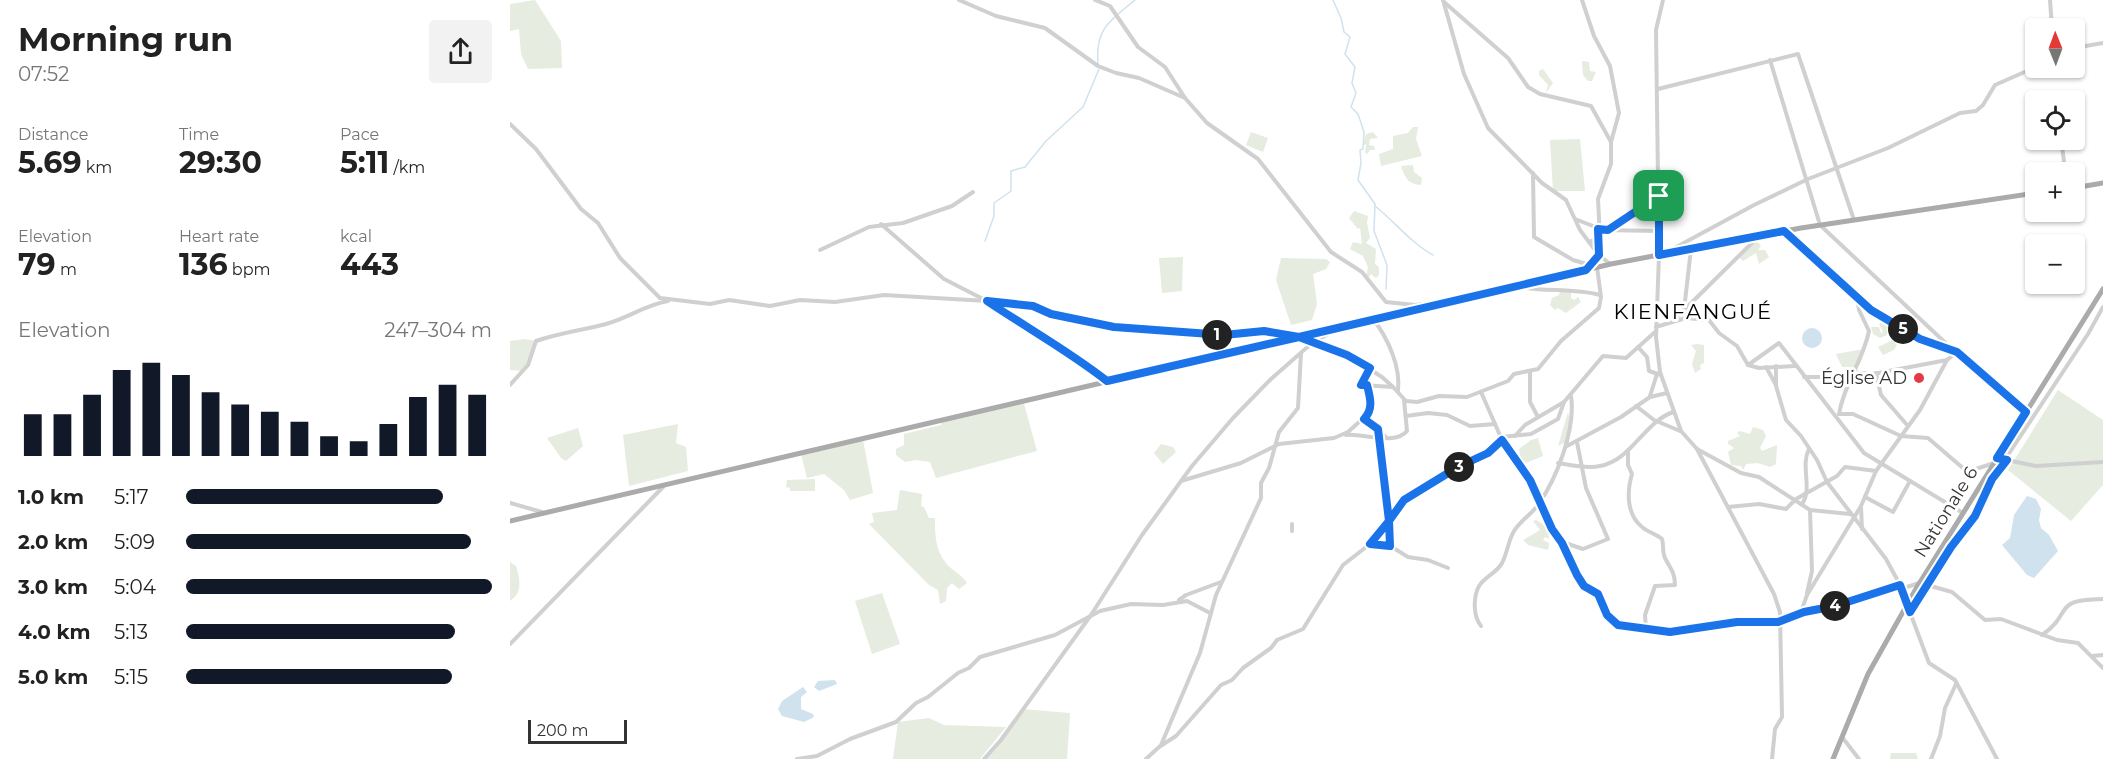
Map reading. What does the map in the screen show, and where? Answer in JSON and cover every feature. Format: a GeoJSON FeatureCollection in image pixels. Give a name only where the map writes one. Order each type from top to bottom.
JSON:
{"type":"FeatureCollection","features":[{"type":"Feature","properties":{"kind":"main road"},"geometry":{"type":"LineString","coordinates":[[2085,186],[2103,183]]}},
{"type":"Feature","properties":{"kind":"main road"},"geometry":{"type":"LineString","coordinates":[[510,521],[1519,287],[1591,268],[1784,231],[2025,195]]}},
{"type":"Feature","properties":{"kind":"main road","name":"Nationale 6"},"geometry":{"type":"LineString","coordinates":[[1833,759],[1869,674],[1907,604],[2103,290]]}},
{"type":"Feature","properties":{"kind":"street"},"geometry":{"type":"LineString","coordinates":[[958,0],[996,16],[1045,28],[1098,66],[1139,78],[1185,98]]}},
{"type":"Feature","properties":{"kind":"street"},"geometry":{"type":"LineString","coordinates":[[1095,0],[1110,6],[1138,46],[1165,68],[1185,98],[1207,123],[1258,159],[1331,252],[1362,272],[1386,302],[1415,305],[1453,301]]}},
{"type":"Feature","properties":{"kind":"street"},"geometry":{"type":"LineString","coordinates":[[1582,0],[1594,36],[1610,66],[1620,113],[1611,142],[1611,164],[1598,199],[1599,255],[1591,268]]}},
{"type":"Feature","properties":{"kind":"street"},"geometry":{"type":"LineString","coordinates":[[1663,0],[1656,30],[1659,231],[1662,254],[1656,329],[1659,375],[1681,431],[1696,449],[1774,594],[1780,620],[1782,717],[1775,729],[1772,759]]}},
{"type":"Feature","properties":{"kind":"street"},"geometry":{"type":"LineString","coordinates":[[2050,0],[2051,18]]}},
{"type":"Feature","properties":{"kind":"street"},"geometry":{"type":"LineString","coordinates":[[1443,1],[1508,58],[1528,87],[1540,93],[1591,106],[1611,142]]}},
{"type":"Feature","properties":{"kind":"street"},"geometry":{"type":"LineString","coordinates":[[1443,1],[1458,59],[1486,123],[1549,190],[1566,200],[1589,242],[1599,255],[1611,264]]}},
{"type":"Feature","properties":{"kind":"street"},"geometry":{"type":"LineString","coordinates":[[2085,46],[2103,43]]}},
{"type":"Feature","properties":{"kind":"street"},"geometry":{"type":"LineString","coordinates":[[1658,89],[1794,54],[1800,57],[1854,220]]}},
{"type":"Feature","properties":{"kind":"street"},"geometry":{"type":"LineString","coordinates":[[1770,60],[1808,179],[1820,225],[1955,350],[2026,412]]}},
{"type":"Feature","properties":{"kind":"street"},"geometry":{"type":"LineString","coordinates":[[1662,254],[1808,179],[1888,148],[1960,113],[1976,111],[1983,105],[1995,85],[2025,72]]}},
{"type":"Feature","properties":{"kind":"street"},"geometry":{"type":"LineString","coordinates":[[510,124],[536,149],[581,209],[598,223],[620,258],[656,296],[673,300],[711,303],[729,300],[770,306],[800,300],[835,302],[884,295],[1033,306],[1051,314],[1114,327],[1224,335],[1264,331],[1299,337],[1370,368],[1398,391],[1403,399],[1406,416],[1405,433],[1383,437],[1344,435],[1328,440],[1275,445],[1241,463],[1181,481]]}},
{"type":"Feature","properties":{"kind":"street"},"geometry":{"type":"LineString","coordinates":[[1403,399],[1417,402],[1439,396],[1462,398],[1508,381],[1514,374],[1538,369],[1561,341],[1598,310],[1600,295],[1591,268],[1534,237],[1533,173]]}},
{"type":"Feature","properties":{"kind":"street"},"geometry":{"type":"LineString","coordinates":[[820,250],[835,244],[853,232],[881,224],[903,223],[945,209],[973,192]]}},
{"type":"Feature","properties":{"kind":"street"},"geometry":{"type":"LineString","coordinates":[[1589,242],[1600,237],[1659,196]]}},
{"type":"Feature","properties":{"kind":"street"},"geometry":{"type":"LineString","coordinates":[[1575,218],[1598,229],[1659,231]]}},
{"type":"Feature","properties":{"kind":"street"},"geometry":{"type":"LineString","coordinates":[[881,224],[944,279],[987,301],[1026,329],[1071,354],[1107,381]]}},
{"type":"Feature","properties":{"kind":"street"},"geometry":{"type":"LineString","coordinates":[[1784,231],[1871,310],[1920,339],[1955,350]]}},
{"type":"Feature","properties":{"kind":"street"},"geometry":{"type":"LineString","coordinates":[[1672,322],[1761,235]]}},
{"type":"Feature","properties":{"kind":"street"},"geometry":{"type":"LineString","coordinates":[[1684,311],[1691,248]]}},
{"type":"Feature","properties":{"kind":"street"},"geometry":{"type":"LineString","coordinates":[[1519,287],[1534,290],[1570,289],[1600,295]]}},
{"type":"Feature","properties":{"kind":"street"},"geometry":{"type":"LineString","coordinates":[[1839,423],[1844,392],[1864,351],[1869,327],[1859,310],[1857,298]]}},
{"type":"Feature","properties":{"kind":"street"},"geometry":{"type":"LineString","coordinates":[[510,385],[546,337],[604,324],[624,318],[641,307],[673,300]]}},
{"type":"Feature","properties":{"kind":"street"},"geometry":{"type":"LineString","coordinates":[[1910,612],[1951,547],[1975,516],[1992,479],[2007,460],[2103,307]]}},
{"type":"Feature","properties":{"kind":"street"},"geometry":{"type":"LineString","coordinates":[[2098,316],[2103,322]]}},
{"type":"Feature","properties":{"kind":"street"},"geometry":{"type":"LineString","coordinates":[[1514,436],[1571,396],[1603,356],[1614,355],[1622,358],[1638,347],[1656,329],[1672,322],[1686,318],[1709,320],[1719,333],[1737,346],[1749,365]]}},
{"type":"Feature","properties":{"kind":"street"},"geometry":{"type":"LineString","coordinates":[[1374,320],[1392,352],[1398,376],[1398,391]]}},
{"type":"Feature","properties":{"kind":"street"},"geometry":{"type":"LineString","coordinates":[[984,759],[1001,740],[1091,615],[1142,535],[1181,481],[1233,418],[1301,352],[1313,342],[1339,328]]}},
{"type":"Feature","properties":{"kind":"street"},"geometry":{"type":"LineString","coordinates":[[1749,365],[1779,343],[1794,366],[1857,447],[1881,465],[1963,513]]}},
{"type":"Feature","properties":{"kind":"street"},"geometry":{"type":"LineString","coordinates":[[1638,347],[1647,357],[1650,371],[1659,375]]}},
{"type":"Feature","properties":{"kind":"street"},"geometry":{"type":"LineString","coordinates":[[1807,595],[1852,516],[1861,506],[1876,471],[1920,410],[1947,360],[1955,350]]}},
{"type":"Feature","properties":{"kind":"street"},"geometry":{"type":"LineString","coordinates":[[1161,745],[1200,653],[1210,614],[1222,582],[1261,498],[1261,483],[1269,468],[1282,427],[1298,408],[1301,352]]}},
{"type":"Feature","properties":{"kind":"street"},"geometry":{"type":"LineString","coordinates":[[1804,377],[1828,377],[1855,372],[1876,373],[1947,360]]}},
{"type":"Feature","properties":{"kind":"street"},"geometry":{"type":"LineString","coordinates":[[1749,365],[1794,366]]}},
{"type":"Feature","properties":{"kind":"street"},"geometry":{"type":"LineString","coordinates":[[1776,366],[1776,386]]}},
{"type":"Feature","properties":{"kind":"street"},"geometry":{"type":"LineString","coordinates":[[1766,367],[1776,386],[1786,420],[1809,449],[1827,482],[1862,530],[1880,550],[1900,585],[1929,663],[1956,683],[1997,759]]}},
{"type":"Feature","properties":{"kind":"street"},"geometry":{"type":"LineString","coordinates":[[1370,368],[1361,385],[1393,387]]}},
{"type":"Feature","properties":{"kind":"street"},"geometry":{"type":"LineString","coordinates":[[1530,372],[1530,404],[1538,417]]}},
{"type":"Feature","properties":{"kind":"street"},"geometry":{"type":"LineString","coordinates":[[1876,373],[1881,395],[1908,426]]}},
{"type":"Feature","properties":{"kind":"street"},"geometry":{"type":"LineString","coordinates":[[1650,397],[1659,375]]}},
{"type":"Feature","properties":{"kind":"street"},"geometry":{"type":"LineString","coordinates":[[1344,435],[1364,419],[1370,408],[1367,385]]}},
{"type":"Feature","properties":{"kind":"street"},"geometry":{"type":"LineString","coordinates":[[1481,392],[1502,438],[1541,500],[1552,529],[1562,543],[1577,575],[1584,586],[1598,594],[1610,619],[1618,625],[1687,631],[1737,622],[1766,624],[1801,613],[1835,606],[1900,585],[1907,587],[1920,583]]}},
{"type":"Feature","properties":{"kind":"street"},"geometry":{"type":"LineString","coordinates":[[1566,447],[1650,397],[1667,393]]}},
{"type":"Feature","properties":{"kind":"street"},"geometry":{"type":"LineString","coordinates":[[1481,626],[1476,618],[1475,603],[1480,585],[1502,565],[1513,534],[1541,500],[1566,447],[1572,420],[1571,396]]}},
{"type":"Feature","properties":{"kind":"street"},"geometry":{"type":"LineString","coordinates":[[1146,759],[1161,745],[1176,736],[1221,685],[1232,680],[1243,668],[1271,648],[1277,640],[1304,629],[1343,565],[1370,544],[1411,495],[1486,454],[1502,438],[1531,434],[1558,419],[1564,402]]}},
{"type":"Feature","properties":{"kind":"street"},"geometry":{"type":"LineString","coordinates":[[1636,406],[1656,421],[1681,431]]}},
{"type":"Feature","properties":{"kind":"street"},"geometry":{"type":"LineString","coordinates":[[1558,463],[1601,466],[1628,452],[1656,421],[1673,412]]}},
{"type":"Feature","properties":{"kind":"street"},"geometry":{"type":"LineString","coordinates":[[1406,416],[1428,413],[1447,415],[1470,426],[1495,424]]}},
{"type":"Feature","properties":{"kind":"street"},"geometry":{"type":"LineString","coordinates":[[1839,414],[1853,414],[1901,436],[1928,438],[1955,464],[1968,470],[2007,460],[2036,466],[2103,462]]}},
{"type":"Feature","properties":{"kind":"street"},"geometry":{"type":"LineString","coordinates":[[1364,419],[1378,429],[1383,437]]}},
{"type":"Feature","properties":{"kind":"street"},"geometry":{"type":"LineString","coordinates":[[1378,429],[1383,437]]}},
{"type":"Feature","properties":{"kind":"street"},"geometry":{"type":"LineString","coordinates":[[1383,437],[1379,444],[1390,546]]}},
{"type":"Feature","properties":{"kind":"street"},"geometry":{"type":"LineString","coordinates":[[1562,543],[1584,549],[1608,539],[1586,488],[1576,442]]}},
{"type":"Feature","properties":{"kind":"street"},"geometry":{"type":"LineString","coordinates":[[1696,449],[1741,473],[1759,477],[1810,510],[1852,516]]}},
{"type":"Feature","properties":{"kind":"street"},"geometry":{"type":"LineString","coordinates":[[1802,504],[1806,494],[1804,460],[1809,449]]}},
{"type":"Feature","properties":{"kind":"street"},"geometry":{"type":"LineString","coordinates":[[1628,452],[1628,465],[1632,474],[1628,485],[1630,509],[1642,527],[1662,539],[1664,556],[1672,567],[1676,579],[1676,585],[1655,586],[1645,615],[1646,629]]}},
{"type":"Feature","properties":{"kind":"street"},"geometry":{"type":"LineString","coordinates":[[1728,507],[1759,504],[1783,509],[1790,507],[1796,499],[1837,476],[1847,466],[1876,471]]}},
{"type":"Feature","properties":{"kind":"street"},"geometry":{"type":"LineString","coordinates":[[1865,497],[1893,512],[1910,481]]}},
{"type":"Feature","properties":{"kind":"street"},"geometry":{"type":"LineString","coordinates":[[510,644],[664,486]]}},
{"type":"Feature","properties":{"kind":"street"},"geometry":{"type":"LineString","coordinates":[[510,503],[546,513]]}},
{"type":"Feature","properties":{"kind":"street"},"geometry":{"type":"LineString","coordinates":[[1861,506],[1862,530]]}},
{"type":"Feature","properties":{"kind":"street"},"geometry":{"type":"LineString","coordinates":[[1801,613],[1812,571],[1810,510]]}},
{"type":"Feature","properties":{"kind":"street"},"geometry":{"type":"LineString","coordinates":[[1292,524],[1292,531]]}},
{"type":"Feature","properties":{"kind":"street"},"geometry":{"type":"LineString","coordinates":[[1370,544],[1390,546],[1407,557],[1428,560],[1448,568]]}},
{"type":"Feature","properties":{"kind":"street"},"geometry":{"type":"LineString","coordinates":[[1175,602],[1186,595],[1222,582]]}},
{"type":"Feature","properties":{"kind":"street"},"geometry":{"type":"LineString","coordinates":[[1927,585],[1952,592],[1985,620],[2001,619],[2042,635],[2078,643],[2103,668]]}},
{"type":"Feature","properties":{"kind":"street"},"geometry":{"type":"LineString","coordinates":[[2042,635],[2050,630],[2071,602],[2103,599]]}},
{"type":"Feature","properties":{"kind":"street"},"geometry":{"type":"LineString","coordinates":[[797,759],[817,756],[850,739],[896,722],[916,703],[928,697],[958,673],[969,668],[980,657],[1055,635],[1091,615],[1131,604],[1163,605],[1175,602],[1193,602],[1210,614]]}},
{"type":"Feature","properties":{"kind":"street"},"geometry":{"type":"LineString","coordinates":[[2092,656],[2103,656]]}},
{"type":"Feature","properties":{"kind":"street"},"geometry":{"type":"LineString","coordinates":[[1931,759],[1940,736],[1945,708],[1956,683]]}},
{"type":"Feature","properties":{"kind":"street"},"geometry":{"type":"LineString","coordinates":[[1842,736],[1859,759]]}},
{"type":"Feature","properties":{"kind":"shaded area"},"geometry":{"type":"Polygon","coordinates":[[[535,0],[561,41],[562,68],[528,69],[521,54],[519,29],[510,31],[510,4],[535,0]]]}},
{"type":"Feature","properties":{"kind":"shaded area"},"geometry":{"type":"Polygon","coordinates":[[[1582,61],[1589,62],[1590,71],[1596,72],[1592,81],[1588,81],[1583,75],[1582,61]]]}},
{"type":"Feature","properties":{"kind":"shaded area"},"geometry":{"type":"Polygon","coordinates":[[[1543,69],[1553,83],[1546,93],[1548,85],[1539,75],[1539,71],[1543,69]]]}},
{"type":"Feature","properties":{"kind":"shaded area"},"geometry":{"type":"Polygon","coordinates":[[[1413,127],[1418,127],[1416,139],[1422,156],[1381,166],[1379,154],[1393,149],[1393,136],[1408,133],[1413,127]]]}},
{"type":"Feature","properties":{"kind":"shaded area"},"geometry":{"type":"Polygon","coordinates":[[[1251,132],[1268,138],[1263,152],[1246,145],[1251,132]]]}},
{"type":"Feature","properties":{"kind":"shaded area"},"geometry":{"type":"Polygon","coordinates":[[[1373,132],[1378,138],[1370,139],[1369,145],[1374,146],[1375,150],[1370,150],[1367,154],[1365,153],[1366,145],[1363,144],[1366,134],[1373,132]]]}},
{"type":"Feature","properties":{"kind":"shaded area"},"geometry":{"type":"Polygon","coordinates":[[[1580,139],[1585,191],[1553,191],[1550,140],[1580,139]]]}},
{"type":"Feature","properties":{"kind":"shaded area"},"geometry":{"type":"Polygon","coordinates":[[[1413,165],[1414,172],[1422,178],[1421,185],[1408,180],[1401,166],[1413,165]]]}},
{"type":"Feature","properties":{"kind":"shaded area"},"geometry":{"type":"Polygon","coordinates":[[[1354,211],[1368,216],[1370,238],[1366,243],[1376,249],[1375,264],[1379,267],[1379,275],[1376,278],[1371,274],[1369,277],[1366,276],[1368,267],[1363,256],[1350,249],[1353,242],[1362,244],[1360,228],[1358,229],[1349,218],[1354,211]]]}},
{"type":"Feature","properties":{"kind":"shaded area"},"geometry":{"type":"Polygon","coordinates":[[[1756,240],[1761,246],[1758,250],[1765,250],[1769,257],[1759,264],[1756,253],[1743,261],[1739,257],[1756,240]]]}},
{"type":"Feature","properties":{"kind":"shaded area"},"geometry":{"type":"Polygon","coordinates":[[[1183,257],[1182,291],[1162,293],[1159,258],[1183,257]]]}},
{"type":"Feature","properties":{"kind":"shaded area"},"geometry":{"type":"Polygon","coordinates":[[[1281,258],[1326,259],[1330,262],[1326,269],[1313,274],[1317,304],[1312,320],[1291,325],[1276,280],[1281,258]]]}},
{"type":"Feature","properties":{"kind":"shaded area"},"geometry":{"type":"Polygon","coordinates":[[[1560,291],[1571,292],[1571,298],[1574,300],[1578,297],[1581,302],[1566,313],[1558,308],[1555,310],[1550,305],[1552,298],[1559,295],[1560,291]]]}},
{"type":"Feature","properties":{"kind":"shaded area"},"geometry":{"type":"Polygon","coordinates":[[[1884,320],[1891,325],[1887,329],[1887,335],[1880,338],[1873,334],[1871,327],[1879,327],[1881,333],[1883,332],[1879,324],[1884,320]]]}},
{"type":"Feature","properties":{"kind":"shaded area"},"geometry":{"type":"Polygon","coordinates":[[[525,339],[536,341],[528,365],[522,371],[510,370],[510,341],[525,339]]]}},
{"type":"Feature","properties":{"kind":"shaded area"},"geometry":{"type":"Polygon","coordinates":[[[1893,340],[1897,345],[1894,350],[1883,355],[1878,347],[1893,340]]]}},
{"type":"Feature","properties":{"kind":"shaded area"},"geometry":{"type":"Polygon","coordinates":[[[1691,345],[1704,345],[1704,363],[1695,373],[1692,364],[1696,351],[1691,345]]]}},
{"type":"Feature","properties":{"kind":"shaded area"},"geometry":{"type":"Polygon","coordinates":[[[1864,349],[1857,368],[1842,367],[1836,354],[1864,349]]]}},
{"type":"Feature","properties":{"kind":"shaded area"},"geometry":{"type":"Polygon","coordinates":[[[2058,390],[2103,420],[2103,485],[2071,521],[2008,470],[2058,390]]]}},
{"type":"Feature","properties":{"kind":"shaded area"},"geometry":{"type":"Polygon","coordinates":[[[1023,400],[1037,451],[936,478],[930,462],[916,460],[905,462],[896,455],[896,449],[904,445],[904,434],[941,425],[942,420],[1023,400]]]}},
{"type":"Feature","properties":{"kind":"shaded area"},"geometry":{"type":"Polygon","coordinates":[[[1568,412],[1570,422],[1566,442],[1558,446],[1568,412]]]}},
{"type":"Feature","properties":{"kind":"shaded area"},"geometry":{"type":"Polygon","coordinates":[[[678,424],[676,443],[686,447],[688,471],[629,486],[623,435],[678,424]]]}},
{"type":"Feature","properties":{"kind":"shaded area"},"geometry":{"type":"Polygon","coordinates":[[[1753,427],[1763,430],[1766,436],[1760,448],[1762,451],[1777,445],[1776,464],[1770,467],[1758,463],[1746,464],[1743,470],[1741,466],[1731,465],[1728,452],[1734,448],[1728,444],[1728,441],[1740,436],[1737,433],[1740,431],[1750,434],[1753,427]]]}},
{"type":"Feature","properties":{"kind":"shaded area"},"geometry":{"type":"Polygon","coordinates":[[[578,428],[583,446],[566,461],[561,458],[547,438],[578,428]]]}},
{"type":"Feature","properties":{"kind":"shaded area"},"geometry":{"type":"Polygon","coordinates":[[[1538,438],[1543,456],[1526,463],[1520,456],[1519,449],[1538,438]]]}},
{"type":"Feature","properties":{"kind":"shaded area"},"geometry":{"type":"Polygon","coordinates":[[[863,440],[873,493],[850,500],[844,490],[824,474],[807,478],[801,454],[863,440]]]}},
{"type":"Feature","properties":{"kind":"shaded area"},"geometry":{"type":"Polygon","coordinates":[[[1161,444],[1173,447],[1176,452],[1163,464],[1154,453],[1161,444]]]}},
{"type":"Feature","properties":{"kind":"shaded area"},"geometry":{"type":"Polygon","coordinates":[[[815,479],[815,491],[790,491],[790,488],[786,487],[787,480],[815,479]]]}},
{"type":"Feature","properties":{"kind":"shaded area"},"geometry":{"type":"Polygon","coordinates":[[[900,490],[922,494],[921,506],[924,507],[929,518],[935,518],[936,536],[942,558],[967,583],[959,589],[952,583],[947,588],[946,601],[940,604],[938,590],[929,585],[869,524],[874,522],[872,513],[897,510],[900,490]]]}},
{"type":"Feature","properties":{"kind":"shaded area"},"geometry":{"type":"Polygon","coordinates":[[[1536,520],[1547,529],[1549,539],[1545,537],[1543,540],[1549,543],[1548,550],[1528,545],[1523,540],[1540,530],[1533,521],[1536,520]]]}},
{"type":"Feature","properties":{"kind":"shaded area"},"geometry":{"type":"Polygon","coordinates":[[[510,562],[516,566],[519,590],[510,601],[510,562]]]}},
{"type":"Feature","properties":{"kind":"shaded area"},"geometry":{"type":"Polygon","coordinates":[[[882,593],[900,644],[872,654],[855,601],[882,593]]]}},
{"type":"Feature","properties":{"kind":"shaded area"},"geometry":{"type":"Polygon","coordinates":[[[1022,709],[1070,713],[1067,759],[984,759],[1022,709]]]}},
{"type":"Feature","properties":{"kind":"shaded area"},"geometry":{"type":"Polygon","coordinates":[[[929,718],[944,725],[1006,727],[980,759],[893,759],[898,722],[929,718]]]}},
{"type":"Feature","properties":{"kind":"shaded area"},"geometry":{"type":"Polygon","coordinates":[[[1891,753],[1916,753],[1918,759],[1890,759],[1891,753]]]}},
{"type":"Feature","properties":{"kind":"water"},"geometry":{"type":"Polygon","coordinates":[[[1812,328],[1819,331],[1822,338],[1819,345],[1812,348],[1805,345],[1802,338],[1805,331],[1812,328]]]}},
{"type":"Feature","properties":{"kind":"water"},"geometry":{"type":"Polygon","coordinates":[[[2027,496],[2036,499],[2041,509],[2039,520],[2041,528],[2049,535],[2058,551],[2034,578],[2027,575],[2002,545],[2010,538],[2014,515],[2027,496]]]}},
{"type":"Feature","properties":{"kind":"water"},"geometry":{"type":"Polygon","coordinates":[[[835,680],[837,684],[819,691],[814,687],[818,681],[835,680]]]}},
{"type":"Feature","properties":{"kind":"water"},"geometry":{"type":"Polygon","coordinates":[[[803,687],[807,692],[801,697],[801,709],[813,714],[814,717],[804,722],[782,716],[778,709],[782,701],[803,687]]]}},
{"type":"Feature","properties":{"kind":"waterway"},"geometry":{"type":"LineString","coordinates":[[1098,64],[1099,42],[1106,26],[1135,0]]}},
{"type":"Feature","properties":{"kind":"waterway"},"geometry":{"type":"LineString","coordinates":[[1333,0],[1344,32],[1350,37],[1345,54],[1355,67],[1352,83],[1356,93],[1351,107],[1358,114],[1364,132],[1358,180],[1375,204],[1374,231],[1387,265],[1386,289]]}},
{"type":"Feature","properties":{"kind":"waterway"},"geometry":{"type":"LineString","coordinates":[[985,241],[994,216],[994,203],[1011,191],[1011,171],[1025,167],[1046,141],[1083,107],[1099,69]]}},
{"type":"Feature","properties":{"kind":"waterway"},"geometry":{"type":"LineString","coordinates":[[1375,206],[1410,238],[1433,255]]}},
{"type":"Feature","properties":{"kind":"place","name":"Église AD"},"geometry":{"type":"Point","coordinates":[1919,378]}},
{"type":"Feature","properties":{"kind":"district","name":"KIENFANGUÉ"},"geometry":{"type":"Point","coordinates":[1693,311]}},
{"type":"Feature","properties":{"kind":"route"},"geometry":{"type":"LineString","coordinates":[[1659,196],[1608,230],[1598,229],[1599,255],[1586,270],[1299,337],[1264,331],[1224,335],[1114,327],[1051,314],[1033,306],[987,301],[1026,329],[1062,348],[1107,381],[1299,337],[1347,355],[1370,368],[1361,385],[1367,385],[1370,405],[1369,413],[1364,419],[1378,429],[1389,521],[1370,544],[1390,546],[1389,521],[1404,500],[1458,467],[1488,453],[1502,440],[1530,480],[1541,500],[1552,529],[1562,543],[1577,575],[1587,589],[1598,594],[1603,601],[1607,615],[1618,625],[1670,632],[1737,622],[1766,624],[1804,612],[1848,603],[1900,585],[1910,612],[1951,547],[1975,516],[1992,479],[2007,460],[1997,458],[2026,412],[1957,352],[1928,343],[1871,310],[1784,231],[1659,255],[1659,196]]}}]}
